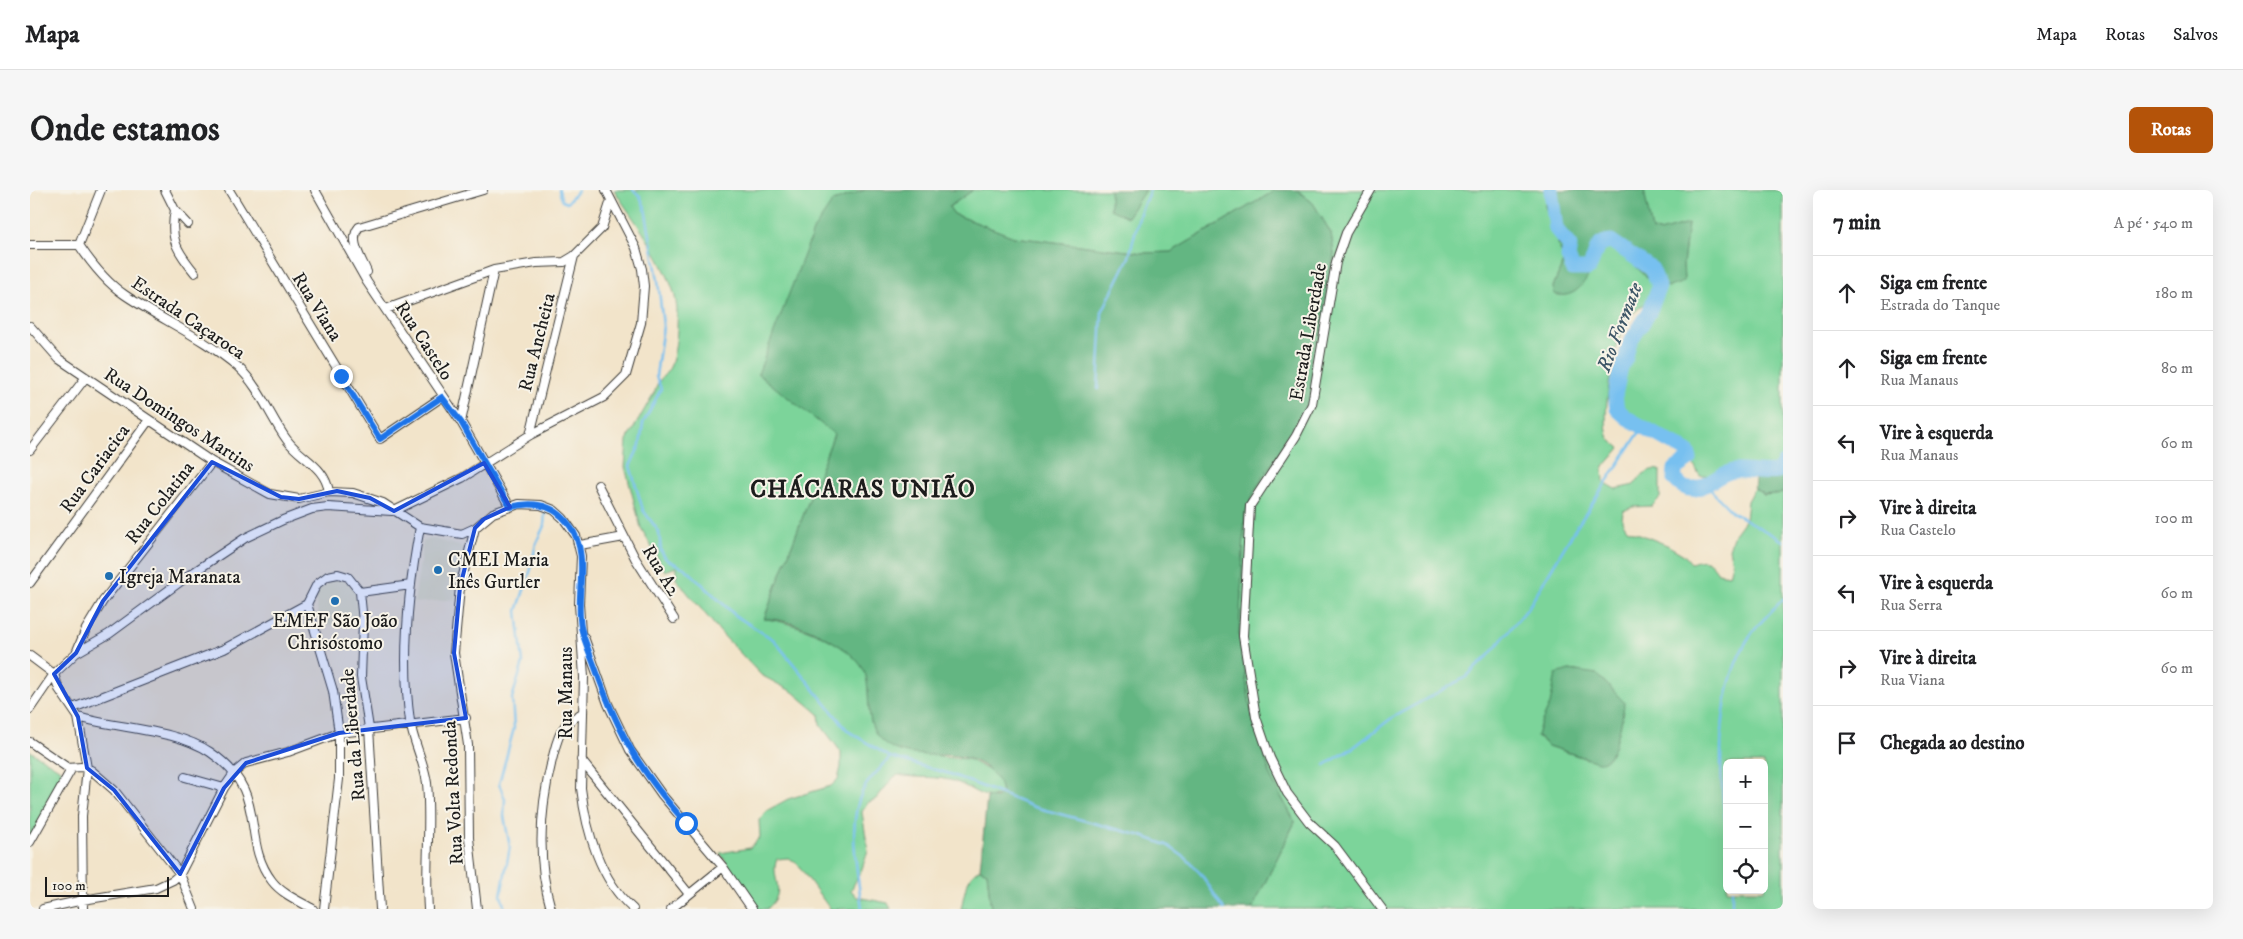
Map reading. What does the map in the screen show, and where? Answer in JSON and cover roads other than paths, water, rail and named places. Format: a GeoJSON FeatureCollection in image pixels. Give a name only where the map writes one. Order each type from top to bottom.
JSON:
{"type":"FeatureCollection","features":[{"type":"Feature","properties":{"kind":"street"},"geometry":{"type":"LineString","coordinates":[[30,245],[79,245],[101,190]]}},
{"type":"Feature","properties":{"kind":"street"},"geometry":{"type":"LineString","coordinates":[[165,190],[175,210],[188,224]]}},
{"type":"Feature","properties":{"kind":"street","name":"Rua Viana"},"geometry":{"type":"LineString","coordinates":[[229,190],[380,439],[442,397]]}},
{"type":"Feature","properties":{"kind":"street","name":"Rua Castelo"},"geometry":{"type":"LineString","coordinates":[[315,190],[367,282],[442,397],[461,422],[510,507]]}},
{"type":"Feature","properties":{"kind":"street"},"geometry":{"type":"LineString","coordinates":[[367,282],[366,270],[356,246],[355,236],[359,227],[483,190]]}},
{"type":"Feature","properties":{"kind":"street"},"geometry":{"type":"LineString","coordinates":[[76,653],[109,634],[238,542],[283,520],[312,509],[328,507],[394,511],[462,478],[530,436],[604,397],[626,375],[632,360],[641,323],[644,286],[642,269],[636,248],[606,190]]}},
{"type":"Feature","properties":{"kind":"street","name":"Estrada Liberdade"},"geometry":{"type":"LineString","coordinates":[[1370,190],[1346,233],[1336,262],[1312,404],[1296,436],[1250,506],[1243,636],[1256,716],[1270,758],[1287,793],[1309,822],[1335,846],[1382,909]]}},
{"type":"Feature","properties":{"kind":"street"},"geometry":{"type":"LineString","coordinates":[[386,309],[494,270],[536,263],[559,263],[574,256],[602,228],[611,200]]}},
{"type":"Feature","properties":{"kind":"street"},"geometry":{"type":"LineString","coordinates":[[175,210],[172,234],[176,246],[195,273]]}},
{"type":"Feature","properties":{"kind":"street","name":"Estrada Caçaroca"},"geometry":{"type":"LineString","coordinates":[[79,245],[109,281],[124,294],[221,354],[240,369],[258,391],[288,442],[317,467],[327,480],[329,492]]}},
{"type":"Feature","properties":{"kind":"street","name":"Rua Ancheita"},"geometry":{"type":"LineString","coordinates":[[530,436],[574,256]]}},
{"type":"Feature","properties":{"kind":"street"},"geometry":{"type":"LineString","coordinates":[[461,422],[494,270]]}},
{"type":"Feature","properties":{"kind":"street","name":"Rua Domingos Martins"},"geometry":{"type":"LineString","coordinates":[[30,326],[51,351],[86,377],[212,462],[258,489],[281,498],[299,499],[329,492]]}},
{"type":"Feature","properties":{"kind":"street"},"geometry":{"type":"LineString","coordinates":[[30,450],[86,377]]}},
{"type":"Feature","properties":{"kind":"street","name":"Rua Cariacica"},"geometry":{"type":"LineString","coordinates":[[30,583],[149,420]]}},
{"type":"Feature","properties":{"kind":"street","name":"Rua Colatina"},"geometry":{"type":"LineString","coordinates":[[30,710],[54,674],[76,653],[86,629],[104,601],[212,462]]}},
{"type":"Feature","properties":{"kind":"street","name":"Rua A2"},"geometry":{"type":"LineString","coordinates":[[598,485],[624,537],[674,619]]}},
{"type":"Feature","properties":{"kind":"street"},"geometry":{"type":"LineString","coordinates":[[329,492],[345,492],[370,498],[420,527],[462,534],[474,528],[484,518],[510,507],[532,503],[554,510],[570,526],[580,545]]}},
{"type":"Feature","properties":{"kind":"street"},"geometry":{"type":"LineString","coordinates":[[420,527],[411,586],[406,666],[410,724],[420,751],[427,782],[428,909]]}},
{"type":"Feature","properties":{"kind":"street","name":"Rua Volta Redonda"},"geometry":{"type":"LineString","coordinates":[[474,528],[460,587],[454,653],[466,718],[469,764],[469,838],[477,909]]}},
{"type":"Feature","properties":{"kind":"street","name":"Rua A2"},"geometry":{"type":"LineString","coordinates":[[580,545],[624,537]]}},
{"type":"Feature","properties":{"kind":"street","name":"Rua Manaus"},"geometry":{"type":"LineString","coordinates":[[580,545],[579,604],[584,677],[582,760],[689,894]]}},
{"type":"Feature","properties":{"kind":"street"},"geometry":{"type":"LineString","coordinates":[[73,708],[224,649],[307,604],[317,584],[332,574],[343,574],[348,577],[360,592],[411,586]]}},
{"type":"Feature","properties":{"kind":"street","name":"Rua da Liberdade"},"geometry":{"type":"LineString","coordinates":[[360,592],[363,622],[361,677],[369,728],[380,909]]}},
{"type":"Feature","properties":{"kind":"street"},"geometry":{"type":"LineString","coordinates":[[307,604],[333,691],[339,733],[339,779],[324,909]]}},
{"type":"Feature","properties":{"kind":"street"},"geometry":{"type":"LineString","coordinates":[[581,628],[608,704],[630,750],[662,795],[723,867],[752,909]]}},
{"type":"Feature","properties":{"kind":"street"},"geometry":{"type":"LineString","coordinates":[[30,656],[54,674],[59,689],[78,717],[87,768],[82,816],[83,909]]}},
{"type":"Feature","properties":{"kind":"street"},"geometry":{"type":"LineString","coordinates":[[552,909],[543,863],[544,794],[559,736],[568,723],[582,713]]}},
{"type":"Feature","properties":{"kind":"street"},"geometry":{"type":"LineString","coordinates":[[78,717],[189,742],[208,750],[235,772],[247,796],[260,855],[271,879],[282,890],[313,909]]}},
{"type":"Feature","properties":{"kind":"street"},"geometry":{"type":"LineString","coordinates":[[43,909],[83,900],[156,888],[173,880],[180,874],[224,788],[235,772],[246,763],[288,752],[339,733],[466,718]]}},
{"type":"Feature","properties":{"kind":"street"},"geometry":{"type":"LineString","coordinates":[[30,742],[61,764],[72,768],[87,768],[95,772],[114,790],[180,874],[194,909]]}},
{"type":"Feature","properties":{"kind":"street"},"geometry":{"type":"LineString","coordinates":[[582,760],[583,807],[596,852],[610,881],[633,909]]}},
{"type":"Feature","properties":{"kind":"street"},"geometry":{"type":"LineString","coordinates":[[30,842],[72,768]]}},
{"type":"Feature","properties":{"kind":"street"},"geometry":{"type":"LineString","coordinates":[[185,777],[224,788]]}},
{"type":"Feature","properties":{"kind":"street"},"geometry":{"type":"LineString","coordinates":[[671,909],[723,867]]}},
{"type":"Feature","properties":{"kind":"waterway"},"geometry":{"type":"LineString","coordinates":[[559,190],[562,201],[567,203],[578,190]]}},
{"type":"Feature","properties":{"kind":"waterway"},"geometry":{"type":"LineString","coordinates":[[633,190],[640,196],[645,208],[658,280],[663,326],[656,376],[661,389],[643,423],[640,445],[630,466],[643,510],[659,532],[661,551],[666,559],[686,569],[736,616],[774,640],[848,731],[890,757],[950,774],[1034,807],[1142,836],[1167,845],[1187,859],[1201,874],[1224,909]]}},
{"type":"Feature","properties":{"kind":"waterway"},"geometry":{"type":"LineString","coordinates":[[1098,389],[1102,312],[1129,257],[1140,213],[1150,190]]}},
{"type":"Feature","properties":{"kind":"waterway","name":"Rio Formate"},"geometry":{"type":"LineString","coordinates":[[1551,190],[1556,229],[1570,246],[1568,257],[1573,269],[1588,269],[1598,247],[1605,242],[1611,241],[1652,269],[1659,286],[1649,313],[1629,344],[1626,358],[1621,367],[1615,395],[1617,409],[1627,418],[1688,452],[1690,459],[1675,469],[1674,479],[1682,486],[1689,489],[1697,489],[1726,473],[1734,471],[1778,472],[1783,464]]}},
{"type":"Feature","properties":{"kind":"waterway"},"geometry":{"type":"LineString","coordinates":[[1325,765],[1354,747],[1393,717],[1466,677],[1489,655],[1528,608],[1574,531],[1643,427]]}},
{"type":"Feature","properties":{"kind":"waterway"},"geometry":{"type":"LineString","coordinates":[[1706,485],[1732,512],[1783,541]]}},
{"type":"Feature","properties":{"kind":"waterway"},"geometry":{"type":"LineString","coordinates":[[505,909],[501,895],[510,847],[504,816],[505,799],[499,784],[514,728],[512,698],[523,663],[517,611],[531,569],[536,543],[544,526],[545,512]]}},
{"type":"Feature","properties":{"kind":"waterway"},"geometry":{"type":"LineString","coordinates":[[1724,804],[1721,761],[1724,712],[1728,688],[1735,666],[1748,639],[1783,599]]}},
{"type":"Feature","properties":{"kind":"waterway"},"geometry":{"type":"LineString","coordinates":[[862,909],[856,864],[855,818],[863,790],[890,757]]}},
{"type":"Feature","properties":{"kind":"waterway"},"geometry":{"type":"LineString","coordinates":[[1732,894],[1732,909]]}},
{"type":"Feature","properties":{"kind":"place","name":"CMEI Maria Inês Gurtler"},"geometry":{"type":"Point","coordinates":[438,570]}},
{"type":"Feature","properties":{"kind":"place","name":"Igreja Maranata"},"geometry":{"type":"Point","coordinates":[109,576]}},
{"type":"Feature","properties":{"kind":"place","name":"EMEF São João Chrisóstomo"},"geometry":{"type":"Point","coordinates":[335,601]}},
{"type":"Feature","properties":{"kind":"district","name":"CHÁCARAS UNIÃO"},"geometry":{"type":"Point","coordinates":[863,489]}}]}
